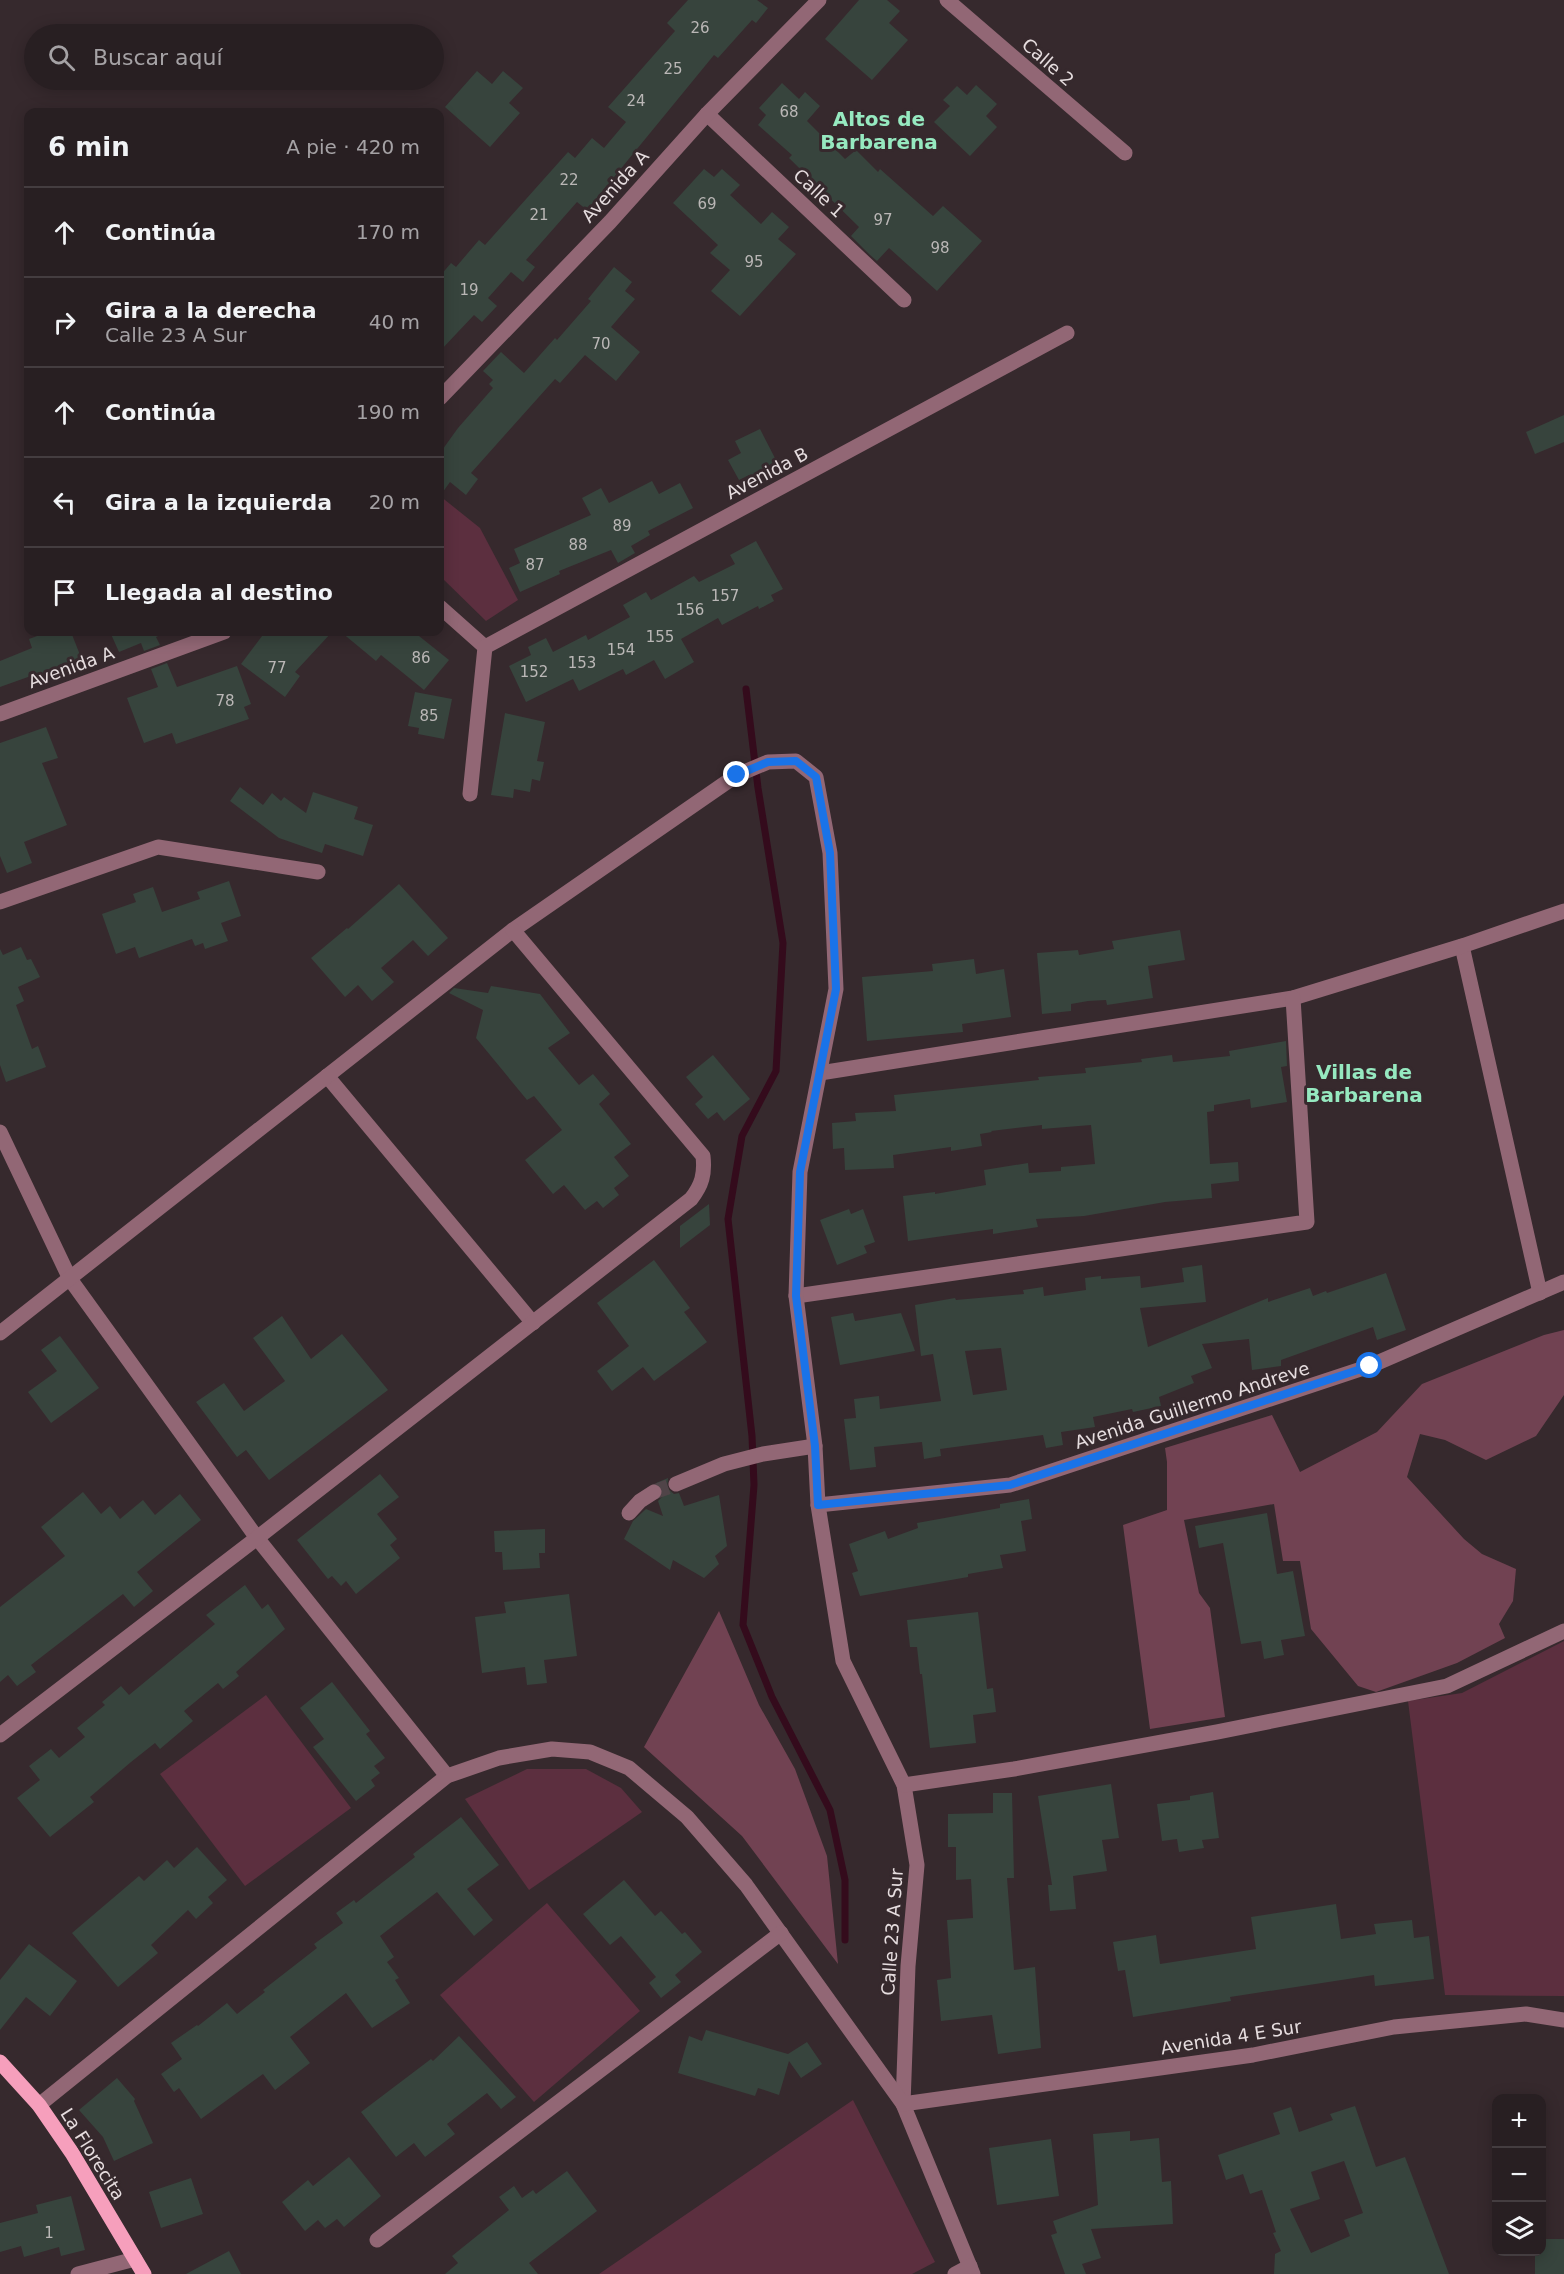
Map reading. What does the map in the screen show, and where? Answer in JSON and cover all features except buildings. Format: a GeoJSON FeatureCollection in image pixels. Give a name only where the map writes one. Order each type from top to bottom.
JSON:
{"type":"FeatureCollection","features":[{"type":"Feature","properties":{"kind":"main road","name":"La Florecita"},"geometry":{"type":"LineString","coordinates":[[0,2062],[39,2104],[72,2153],[144,2274]]}},
{"type":"Feature","properties":{"kind":"street","name":"Avenida A"},"geometry":{"type":"LineString","coordinates":[[444,394],[610,222],[707,114],[819,0]]}},
{"type":"Feature","properties":{"kind":"street","name":"Calle 2"},"geometry":{"type":"LineString","coordinates":[[946,0],[1125,153]]}},
{"type":"Feature","properties":{"kind":"street","name":"Calle 1"},"geometry":{"type":"LineString","coordinates":[[707,114],[904,300]]}},
{"type":"Feature","properties":{"kind":"street","name":"Avenida B"},"geometry":{"type":"LineString","coordinates":[[485,647],[1067,333]]}},
{"type":"Feature","properties":{"kind":"street"},"geometry":{"type":"LineString","coordinates":[[444,611],[485,647],[470,794]]}},
{"type":"Feature","properties":{"kind":"street","name":"Avenida A"},"geometry":{"type":"LineString","coordinates":[[0,714],[213,636]]}},
{"type":"Feature","properties":{"kind":"street","name":"Calle 23 A Sur"},"geometry":{"type":"LineString","coordinates":[[0,1333],[513,930],[737,775],[768,762],[796,761],[816,777],[830,853],[836,989],[800,1172],[796,1296],[815,1446],[818,1505],[843,1661],[904,1785],[917,1864],[908,1966],[903,2104],[971,2270]]}},
{"type":"Feature","properties":{"kind":"street"},"geometry":{"type":"LineString","coordinates":[[0,902],[158,847],[318,872]]}},
{"type":"Feature","properties":{"kind":"street"},"geometry":{"type":"LineString","coordinates":[[819,1073],[1293,998],[1462,946],[1564,911]]}},
{"type":"Feature","properties":{"kind":"street"},"geometry":{"type":"LineString","coordinates":[[0,1735],[258,1538],[691,1199],[703,1179],[703,1156],[513,930]]}},
{"type":"Feature","properties":{"kind":"street"},"geometry":{"type":"LineString","coordinates":[[1462,946],[1540,1293]]}},
{"type":"Feature","properties":{"kind":"street"},"geometry":{"type":"LineString","coordinates":[[796,1296],[1307,1222],[1293,998]]}},
{"type":"Feature","properties":{"kind":"street"},"geometry":{"type":"LineString","coordinates":[[327,1076],[533,1323]]}},
{"type":"Feature","properties":{"kind":"street"},"geometry":{"type":"LineString","coordinates":[[0,1132],[70,1279],[258,1538],[447,1776]]}},
{"type":"Feature","properties":{"kind":"street","name":"Avenida Guillermo Andreve"},"geometry":{"type":"LineString","coordinates":[[818,1505],[1010,1485],[1370,1366],[1564,1282]]}},
{"type":"Feature","properties":{"kind":"street"},"geometry":{"type":"LineString","coordinates":[[676,1484],[724,1464],[763,1454],[815,1446]]}},
{"type":"Feature","properties":{"kind":"street"},"geometry":{"type":"LineString","coordinates":[[629,1513],[640,1501],[654,1492]]}},
{"type":"Feature","properties":{"kind":"street"},"geometry":{"type":"LineString","coordinates":[[904,1785],[1014,1769],[1217,1732],[1447,1686],[1564,1631]]}},
{"type":"Feature","properties":{"kind":"street"},"geometry":{"type":"LineString","coordinates":[[39,2104],[447,1776],[499,1758],[552,1749],[590,1752],[629,1768],[687,1817],[747,1885],[903,2104]]}},
{"type":"Feature","properties":{"kind":"street"},"geometry":{"type":"LineString","coordinates":[[377,2240],[781,1933]]}},
{"type":"Feature","properties":{"kind":"street","name":"Avenida 4 E Sur"},"geometry":{"type":"LineString","coordinates":[[903,2104],[1253,2055],[1394,2027],[1526,2014],[1564,2020]]}},
{"type":"Feature","properties":{"kind":"street"},"geometry":{"type":"LineString","coordinates":[[78,2274],[135,2259]]}},
{"type":"Feature","properties":{"kind":"street"},"geometry":{"type":"LineString","coordinates":[[955,2274],[971,2270]]}},
{"type":"Feature","properties":{"kind":"shaded area"},"geometry":{"type":"Polygon","coordinates":[[[444,499],[480,528],[518,600],[486,621],[444,580],[444,499]]]}},
{"type":"Feature","properties":{"kind":"shaded area"},"geometry":{"type":"Polygon","coordinates":[[[1564,1330],[1564,1395],[1536,1436],[1486,1460],[1445,1440],[1420,1434],[1407,1477],[1464,1539],[1482,1554],[1516,1569],[1513,1601],[1499,1624],[1505,1638],[1457,1663],[1376,1692],[1358,1686],[1311,1629],[1300,1561],[1283,1561],[1274,1504],[1184,1520],[1199,1593],[1210,1608],[1225,1717],[1150,1729],[1123,1525],[1167,1510],[1165,1448],[1272,1415],[1300,1472],[1377,1432],[1422,1384],[1544,1335],[1564,1330]]]}},
{"type":"Feature","properties":{"kind":"shaded area"},"geometry":{"type":"Polygon","coordinates":[[[719,1611],[759,1705],[795,1769],[827,1856],[838,1964],[742,1836],[644,1747],[719,1611]]]}},
{"type":"Feature","properties":{"kind":"shaded area"},"geometry":{"type":"Polygon","coordinates":[[[1564,1641],[1564,1996],[1445,1995],[1408,1701],[1462,1693],[1564,1641]]]}},
{"type":"Feature","properties":{"kind":"shaded area"},"geometry":{"type":"Polygon","coordinates":[[[266,1695],[351,1808],[245,1886],[160,1774],[266,1695]]]}},
{"type":"Feature","properties":{"kind":"shaded area"},"geometry":{"type":"Polygon","coordinates":[[[527,1769],[586,1769],[621,1788],[642,1812],[529,1890],[465,1799],[527,1769]]]}},
{"type":"Feature","properties":{"kind":"shaded area"},"geometry":{"type":"Polygon","coordinates":[[[547,1903],[640,2011],[534,2102],[440,1995],[547,1903]]]}},
{"type":"Feature","properties":{"kind":"shaded area"},"geometry":{"type":"Polygon","coordinates":[[[853,2100],[935,2262],[912,2274],[599,2274],[853,2100]]]}},
{"type":"Feature","properties":{"kind":"waterway"},"geometry":{"type":"LineString","coordinates":[[746,689],[758,788],[783,943],[776,1071],[742,1136],[728,1219],[752,1436],[754,1485],[743,1625],[772,1697],[830,1810],[845,1880],[845,1940]]}},
{"type":"Feature","properties":{"kind":"tunnel"},"geometry":{"type":"LineString","coordinates":[[654,1492],[676,1484]]}},
{"type":"Feature","properties":{"kind":"district","name":"Altos de Barbarena"},"geometry":{"type":"Point","coordinates":[879,130]}},
{"type":"Feature","properties":{"kind":"district","name":"Villas de Barbarena"},"geometry":{"type":"Point","coordinates":[1364,1084]}},
{"type":"Feature","properties":{"kind":"route"},"geometry":{"type":"LineString","coordinates":[[737,775],[768,762],[796,761],[816,777],[830,853],[836,989],[800,1172],[796,1296],[815,1446],[818,1505],[1010,1485],[1370,1366]]}}]}
